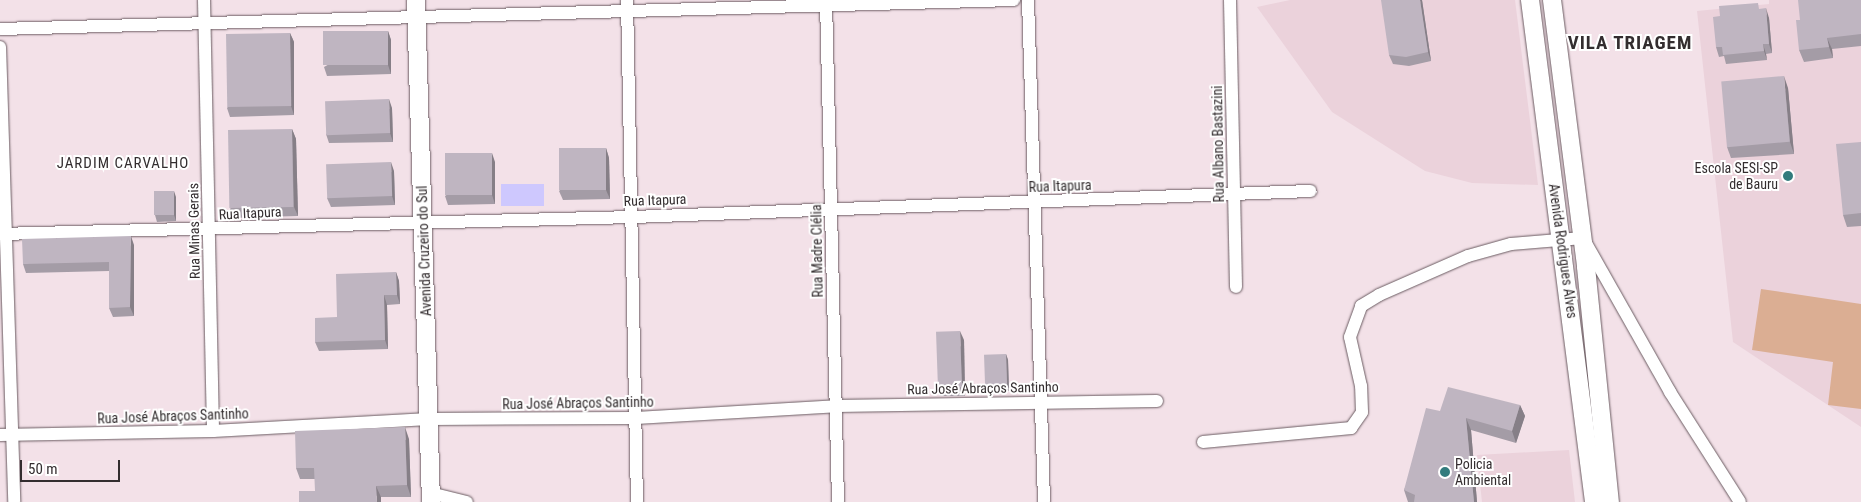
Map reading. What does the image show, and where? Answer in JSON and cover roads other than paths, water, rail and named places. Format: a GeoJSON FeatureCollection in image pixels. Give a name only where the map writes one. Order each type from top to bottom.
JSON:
{"type":"FeatureCollection","features":[{"type":"Feature","properties":{"kind":"main road","name":"Avenida Rodrigues Alves"},"geometry":{"type":"LineString","coordinates":[[1530,0],[1594,502]]}},
{"type":"Feature","properties":{"kind":"main road","name":"Avenida Rodrigues Alves"},"geometry":{"type":"LineString","coordinates":[[1552,0],[1583,238],[1610,502]]}},
{"type":"Feature","properties":{"kind":"main road","name":"Avenida Cruzeiro do Sul"},"geometry":{"type":"LineString","coordinates":[[416,8],[430,497]]}},
{"type":"Feature","properties":{"kind":"main road"},"geometry":{"type":"LineString","coordinates":[[1549,146],[1570,141]]}},
{"type":"Feature","properties":{"kind":"street","name":"Rua Minas Gerais"},"geometry":{"type":"LineString","coordinates":[[204,0],[213,431]]}},
{"type":"Feature","properties":{"kind":"street"},"geometry":{"type":"LineString","coordinates":[[0,29],[205,24],[416,8],[1014,0]]}},
{"type":"Feature","properties":{"kind":"street"},"geometry":{"type":"LineString","coordinates":[[1028,0],[1036,202],[1044,502]]}},
{"type":"Feature","properties":{"kind":"street","name":"Rua Albano Bastazini"},"geometry":{"type":"LineString","coordinates":[[1230,0],[1236,287]]}},
{"type":"Feature","properties":{"kind":"street","name":"Rua Madre Clélia"},"geometry":{"type":"LineString","coordinates":[[827,3],[838,502]]}},
{"type":"Feature","properties":{"kind":"street"},"geometry":{"type":"LineString","coordinates":[[627,6],[633,217],[637,502]]}},
{"type":"Feature","properties":{"kind":"street"},"geometry":{"type":"LineString","coordinates":[[0,47],[6,435],[14,502]]}},
{"type":"Feature","properties":{"kind":"street","name":"Rua Itapura"},"geometry":{"type":"LineString","coordinates":[[4,233],[210,230],[423,220],[633,217],[1311,191]]}},
{"type":"Feature","properties":{"kind":"street"},"geometry":{"type":"LineString","coordinates":[[1204,442],[1351,428],[1362,412],[1361,386],[1350,337],[1361,306],[1378,294],[1468,256],[1511,244],[1583,238],[1670,392],[1740,502]]}},
{"type":"Feature","properties":{"kind":"street","name":"Rua José Abraços Santinho"},"geometry":{"type":"LineString","coordinates":[[6,435],[213,431],[429,419],[636,418],[836,406],[1156,401]]}},
{"type":"Feature","properties":{"kind":"street"},"geometry":{"type":"LineString","coordinates":[[430,497],[467,502]]}},
{"type":"Feature","properties":{"kind":"place","name":"Escola SESI-SP de Bauru"},"geometry":{"type":"Point","coordinates":[1788,176]}},
{"type":"Feature","properties":{"kind":"place","name":"Policia Ambiental"},"geometry":{"type":"Point","coordinates":[1445,472]}},
{"type":"Feature","properties":{"kind":"district","name":"VILA TRIAGEM"},"geometry":{"type":"Point","coordinates":[1630,43]}},
{"type":"Feature","properties":{"kind":"district","name":"JARDIM CARVALHO"},"geometry":{"type":"Point","coordinates":[123,164]}}]}
